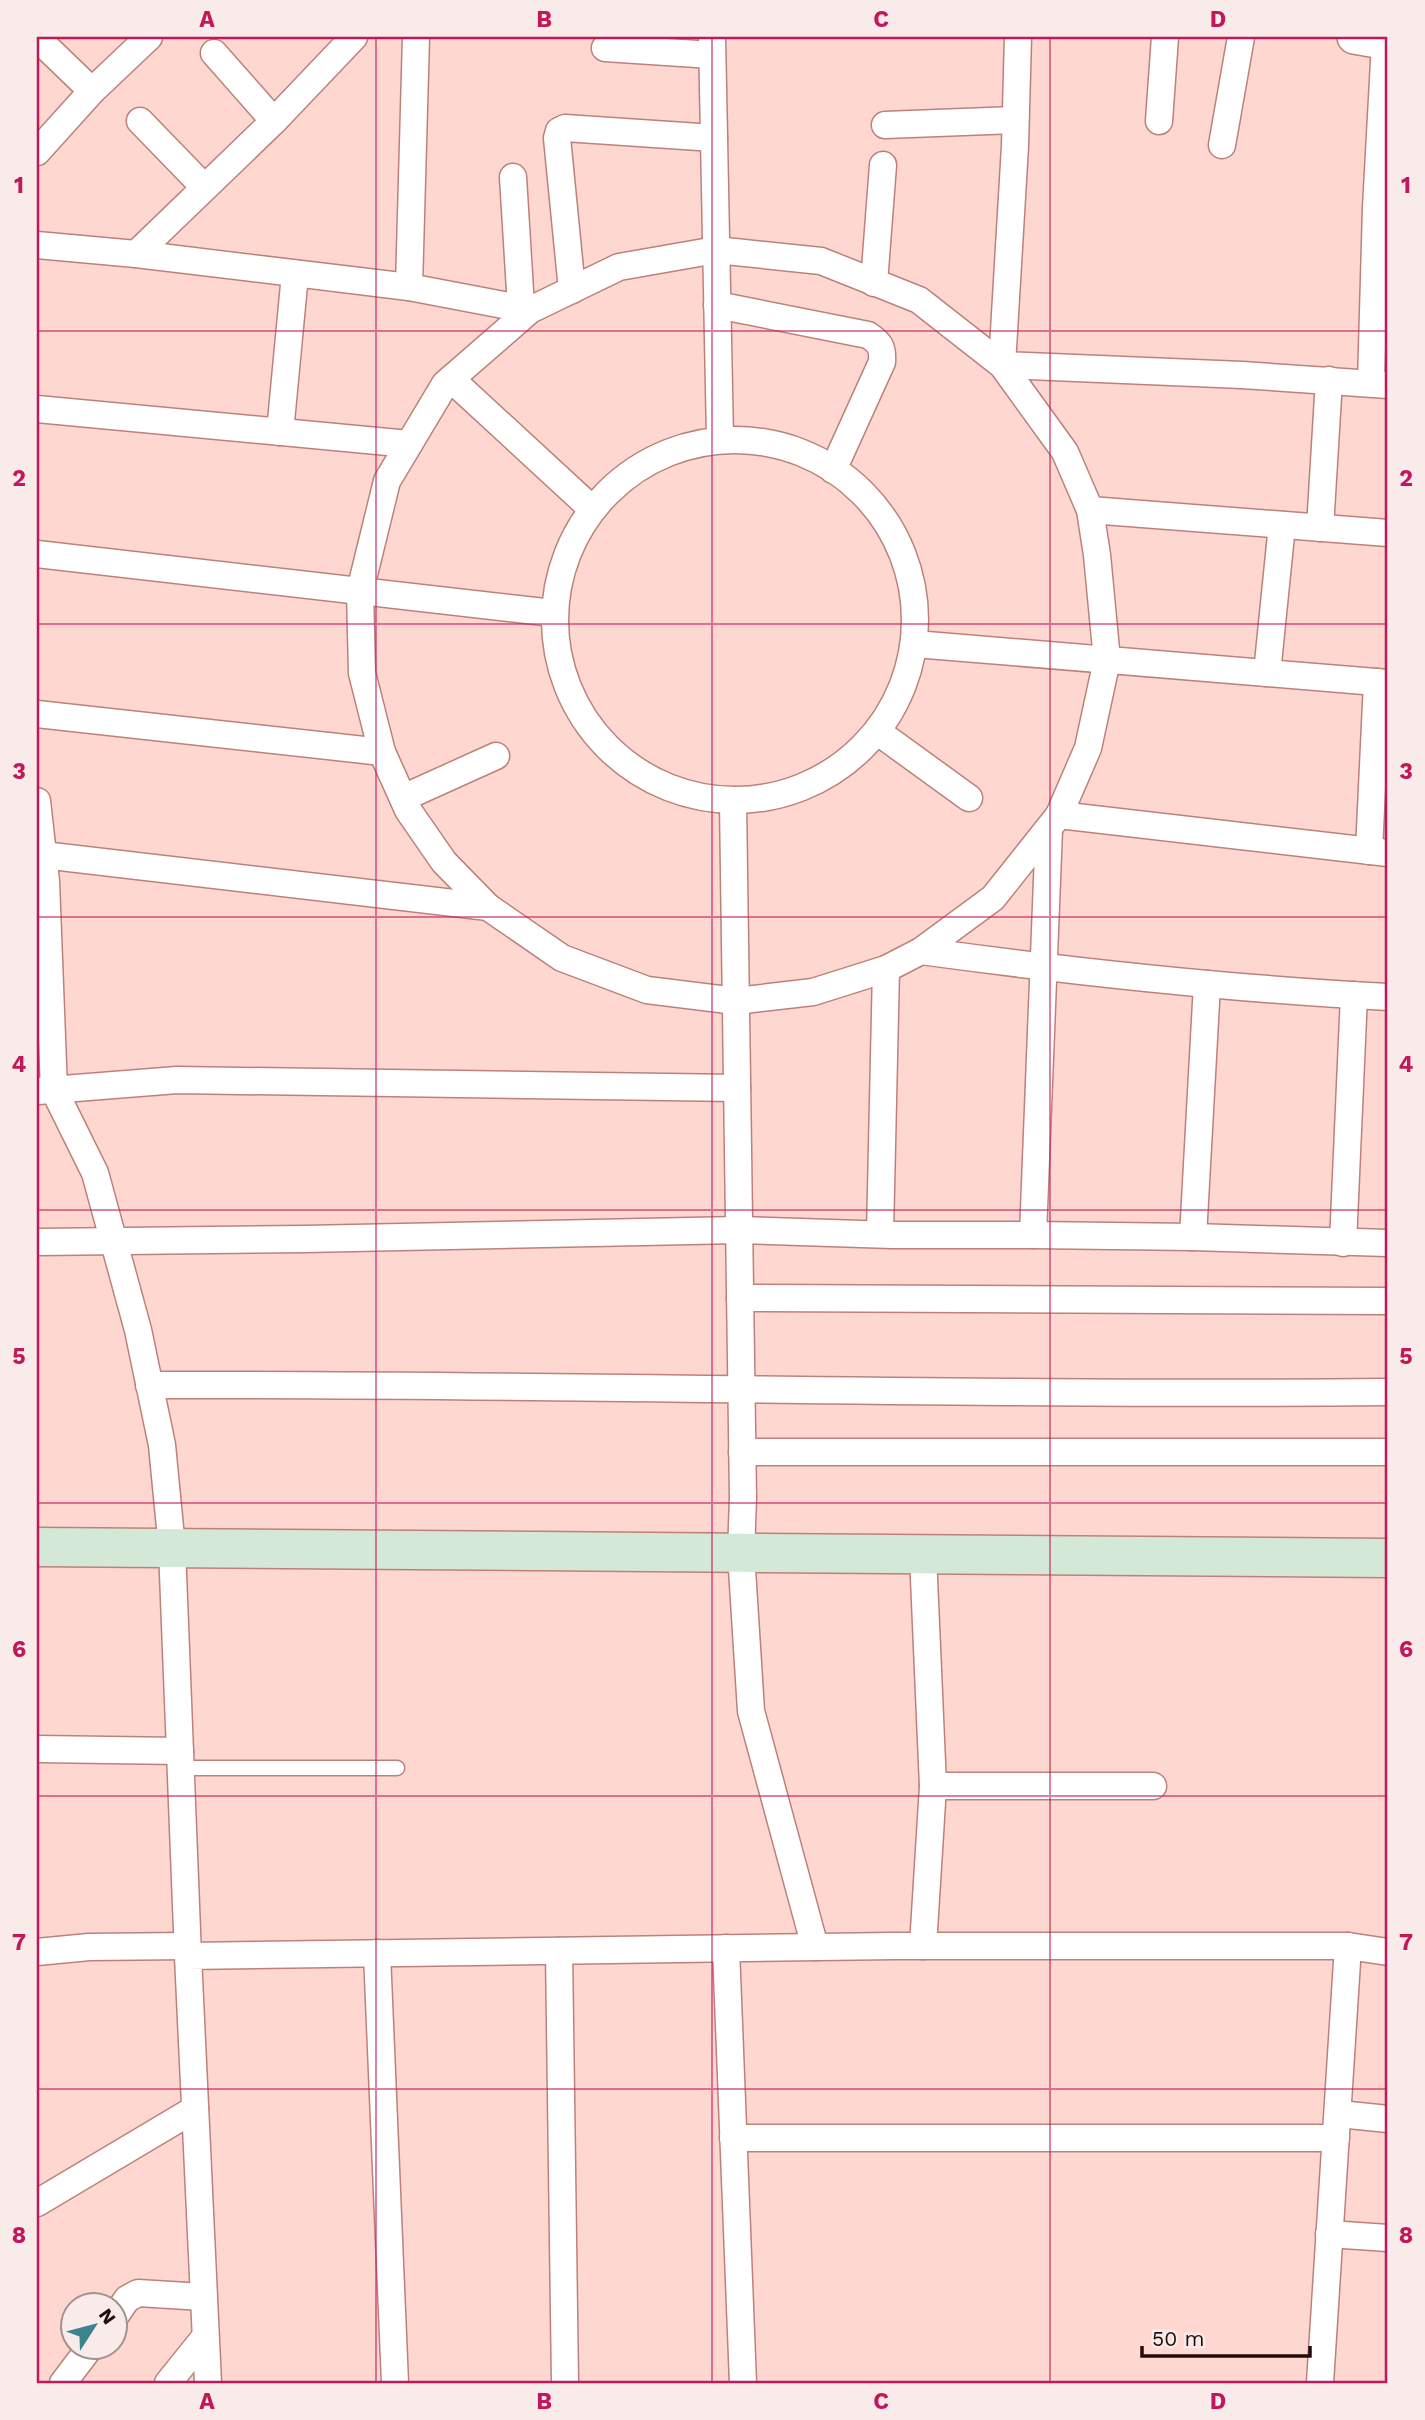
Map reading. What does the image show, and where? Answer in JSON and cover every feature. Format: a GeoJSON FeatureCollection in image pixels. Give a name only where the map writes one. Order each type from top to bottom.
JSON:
{"type":"FeatureCollection","features":[{"type":"Feature","properties":{"kind":"main road"},"geometry":{"type":"LineString","coordinates":[[37,1547],[1388,1558]]}},
{"type":"Feature","properties":{"kind":"street"},"geometry":{"type":"LineString","coordinates":[[42,136],[149,37]]}},
{"type":"Feature","properties":{"kind":"street"},"geometry":{"type":"LineString","coordinates":[[136,254],[274,121],[354,37]]}},
{"type":"Feature","properties":{"kind":"street"},"geometry":{"type":"LineString","coordinates":[[409,287],[416,37]]}},
{"type":"Feature","properties":{"kind":"street"},"geometry":{"type":"LineString","coordinates":[[1002,365],[1018,37]]}},
{"type":"Feature","properties":{"kind":"street"},"geometry":{"type":"LineString","coordinates":[[1159,121],[1165,37]]}},
{"type":"Feature","properties":{"kind":"street"},"geometry":{"type":"LineString","coordinates":[[1222,145],[1241,37]]}},
{"type":"Feature","properties":{"kind":"street"},"geometry":{"type":"LineString","coordinates":[[37,38],[92,91]]}},
{"type":"Feature","properties":{"kind":"street"},"geometry":{"type":"LineString","coordinates":[[1002,365],[1242,374],[1380,384],[1382,209],[1376,41]]}},
{"type":"Feature","properties":{"kind":"street"},"geometry":{"type":"LineString","coordinates":[[605,48],[712,46],[720,439]]}},
{"type":"Feature","properties":{"kind":"street"},"geometry":{"type":"LineString","coordinates":[[214,53],[274,121]]}},
{"type":"Feature","properties":{"kind":"street"},"geometry":{"type":"LineString","coordinates":[[885,125],[1015,120]]}},
{"type":"Feature","properties":{"kind":"street"},"geometry":{"type":"LineString","coordinates":[[140,121],[204,187]]}},
{"type":"Feature","properties":{"kind":"street"},"geometry":{"type":"LineString","coordinates":[[572,290],[557,138],[559,131],[565,128],[714,138]]}},
{"type":"Feature","properties":{"kind":"street"},"geometry":{"type":"LineString","coordinates":[[874,282],[883,165]]}},
{"type":"Feature","properties":{"kind":"street"},"geometry":{"type":"LineString","coordinates":[[513,177],[525,308]]}},
{"type":"Feature","properties":{"kind":"street"},"geometry":{"type":"LineString","coordinates":[[37,245],[136,254],[409,287],[525,308]]}},
{"type":"Feature","properties":{"kind":"street"},"geometry":{"type":"LineString","coordinates":[[716,250],[821,261],[919,300],[1002,365],[1065,452],[1090,510],[1107,660],[1088,748],[1054,822],[993,898],[921,951],[886,969],[813,992],[736,1000],[647,990],[562,958],[488,907],[444,862],[403,798],[382,752],[362,673],[360,590],[387,481],[445,384],[525,308],[572,290],[619,267],[716,250]]}},
{"type":"Feature","properties":{"kind":"street"},"geometry":{"type":"LineString","coordinates":[[281,432],[295,274]]}},
{"type":"Feature","properties":{"kind":"street"},"geometry":{"type":"LineString","coordinates":[[717,304],[868,335],[878,342],[883,350],[882,362],[833,470]]}},
{"type":"Feature","properties":{"kind":"street"},"geometry":{"type":"LineString","coordinates":[[451,379],[592,509]]}},
{"type":"Feature","properties":{"kind":"street"},"geometry":{"type":"LineString","coordinates":[[1320,528],[1329,380]]}},
{"type":"Feature","properties":{"kind":"street"},"geometry":{"type":"LineString","coordinates":[[37,409],[409,444]]}},
{"type":"Feature","properties":{"kind":"street"},"geometry":{"type":"LineString","coordinates":[[720,439],[774,443],[823,462],[833,470],[866,495],[897,539],[914,590],[915,644],[901,695],[878,732],[833,774],[785,795],[733,802],[676,792],[625,764],[586,722],[561,670],[554,613],[563,561],[587,514],[623,476],[669,451],[720,439]]}},
{"type":"Feature","properties":{"kind":"street"},"geometry":{"type":"LineString","coordinates":[[1090,510],[1388,533]]}},
{"type":"Feature","properties":{"kind":"street"},"geometry":{"type":"LineString","coordinates":[[1267,673],[1282,525]]}},
{"type":"Feature","properties":{"kind":"street"},"geometry":{"type":"LineString","coordinates":[[37,554],[554,613]]}},
{"type":"Feature","properties":{"kind":"street"},"geometry":{"type":"LineString","coordinates":[[915,644],[1383,683],[1379,852],[1054,822]]}},
{"type":"Feature","properties":{"kind":"street"},"geometry":{"type":"LineString","coordinates":[[37,714],[382,752]]}},
{"type":"Feature","properties":{"kind":"street"},"geometry":{"type":"LineString","coordinates":[[878,732],[969,798]]}},
{"type":"Feature","properties":{"kind":"street"},"geometry":{"type":"LineString","coordinates":[[403,798],[496,756]]}},
{"type":"Feature","properties":{"kind":"street"},"geometry":{"type":"LineString","coordinates":[[37,801],[46,881],[45,1091],[95,1173],[138,1329],[162,1445],[172,1548],[187,1951],[208,2383]]}},
{"type":"Feature","properties":{"kind":"street"},"geometry":{"type":"LineString","coordinates":[[733,802],[741,1553],[751,1711],[815,1947]]}},
{"type":"Feature","properties":{"kind":"street"},"geometry":{"type":"LineString","coordinates":[[1033,1235],[1044,968],[1054,822]]}},
{"type":"Feature","properties":{"kind":"street"},"geometry":{"type":"LineString","coordinates":[[43,855],[488,907]]}},
{"type":"Feature","properties":{"kind":"street"},"geometry":{"type":"LineString","coordinates":[[921,951],[1044,968],[1207,984],[1388,997]]}},
{"type":"Feature","properties":{"kind":"street"},"geometry":{"type":"LineString","coordinates":[[880,1234],[886,969]]}},
{"type":"Feature","properties":{"kind":"street"},"geometry":{"type":"LineString","coordinates":[[1193,1237],[1207,984]]}},
{"type":"Feature","properties":{"kind":"street"},"geometry":{"type":"LineString","coordinates":[[1343,1243],[1354,995]]}},
{"type":"Feature","properties":{"kind":"street"},"geometry":{"type":"LineString","coordinates":[[45,1091],[177,1080],[737,1088]]}},
{"type":"Feature","properties":{"kind":"street"},"geometry":{"type":"LineString","coordinates":[[37,1242],[739,1230],[1248,1237],[1388,1243]]}},
{"type":"Feature","properties":{"kind":"street"},"geometry":{"type":"LineString","coordinates":[[740,1298],[1388,1301]]}},
{"type":"Feature","properties":{"kind":"street"},"geometry":{"type":"LineString","coordinates":[[149,1385],[429,1384],[741,1391],[1136,1394],[1388,1392]]}},
{"type":"Feature","properties":{"kind":"street"},"geometry":{"type":"LineString","coordinates":[[742,1452],[1388,1452]]}},
{"type":"Feature","properties":{"kind":"street"},"geometry":{"type":"LineString","coordinates":[[923,1555],[933,1786],[923,1946]]}},
{"type":"Feature","properties":{"kind":"street"},"geometry":{"type":"LineString","coordinates":[[37,1749],[180,1760]]}},
{"type":"Feature","properties":{"kind":"street"},"geometry":{"type":"LineString","coordinates":[[933,1786],[1153,1786]]}},
{"type":"Feature","properties":{"kind":"street"},"geometry":{"type":"LineString","coordinates":[[37,1952],[89,1947],[377,1953],[923,1946],[1348,1946],[1388,1952]]}},
{"type":"Feature","properties":{"kind":"street"},"geometry":{"type":"LineString","coordinates":[[1320,2383],[1348,1946]]}},
{"type":"Feature","properties":{"kind":"street"},"geometry":{"type":"LineString","coordinates":[[726,1948],[743,2383]]}},
{"type":"Feature","properties":{"kind":"street"},"geometry":{"type":"LineString","coordinates":[[559,1951],[565,2383]]}},
{"type":"Feature","properties":{"kind":"street"},"geometry":{"type":"LineString","coordinates":[[377,1953],[395,2383]]}},
{"type":"Feature","properties":{"kind":"street"},"geometry":{"type":"LineString","coordinates":[[37,2203],[195,2109]]}},
{"type":"Feature","properties":{"kind":"street"},"geometry":{"type":"LineString","coordinates":[[733,2138],[1337,2126],[1388,2119]]}},
{"type":"Feature","properties":{"kind":"street"},"geometry":{"type":"LineString","coordinates":[[1329,2234],[1388,2238]]}},
{"type":"Feature","properties":{"kind":"street"},"geometry":{"type":"LineString","coordinates":[[130,2298],[138,2293],[203,2297]]}},
{"type":"Feature","properties":{"kind":"street"},"geometry":{"type":"LineString","coordinates":[[168,2383],[205,2337]]}},
{"type":"Feature","properties":{"kind":"street"},"geometry":{"type":"LineString","coordinates":[[64,2383],[81,2360]]}},
{"type":"Feature","properties":{"kind":"lane"},"geometry":{"type":"LineString","coordinates":[[180,1760],[397,1768]]}}]}
